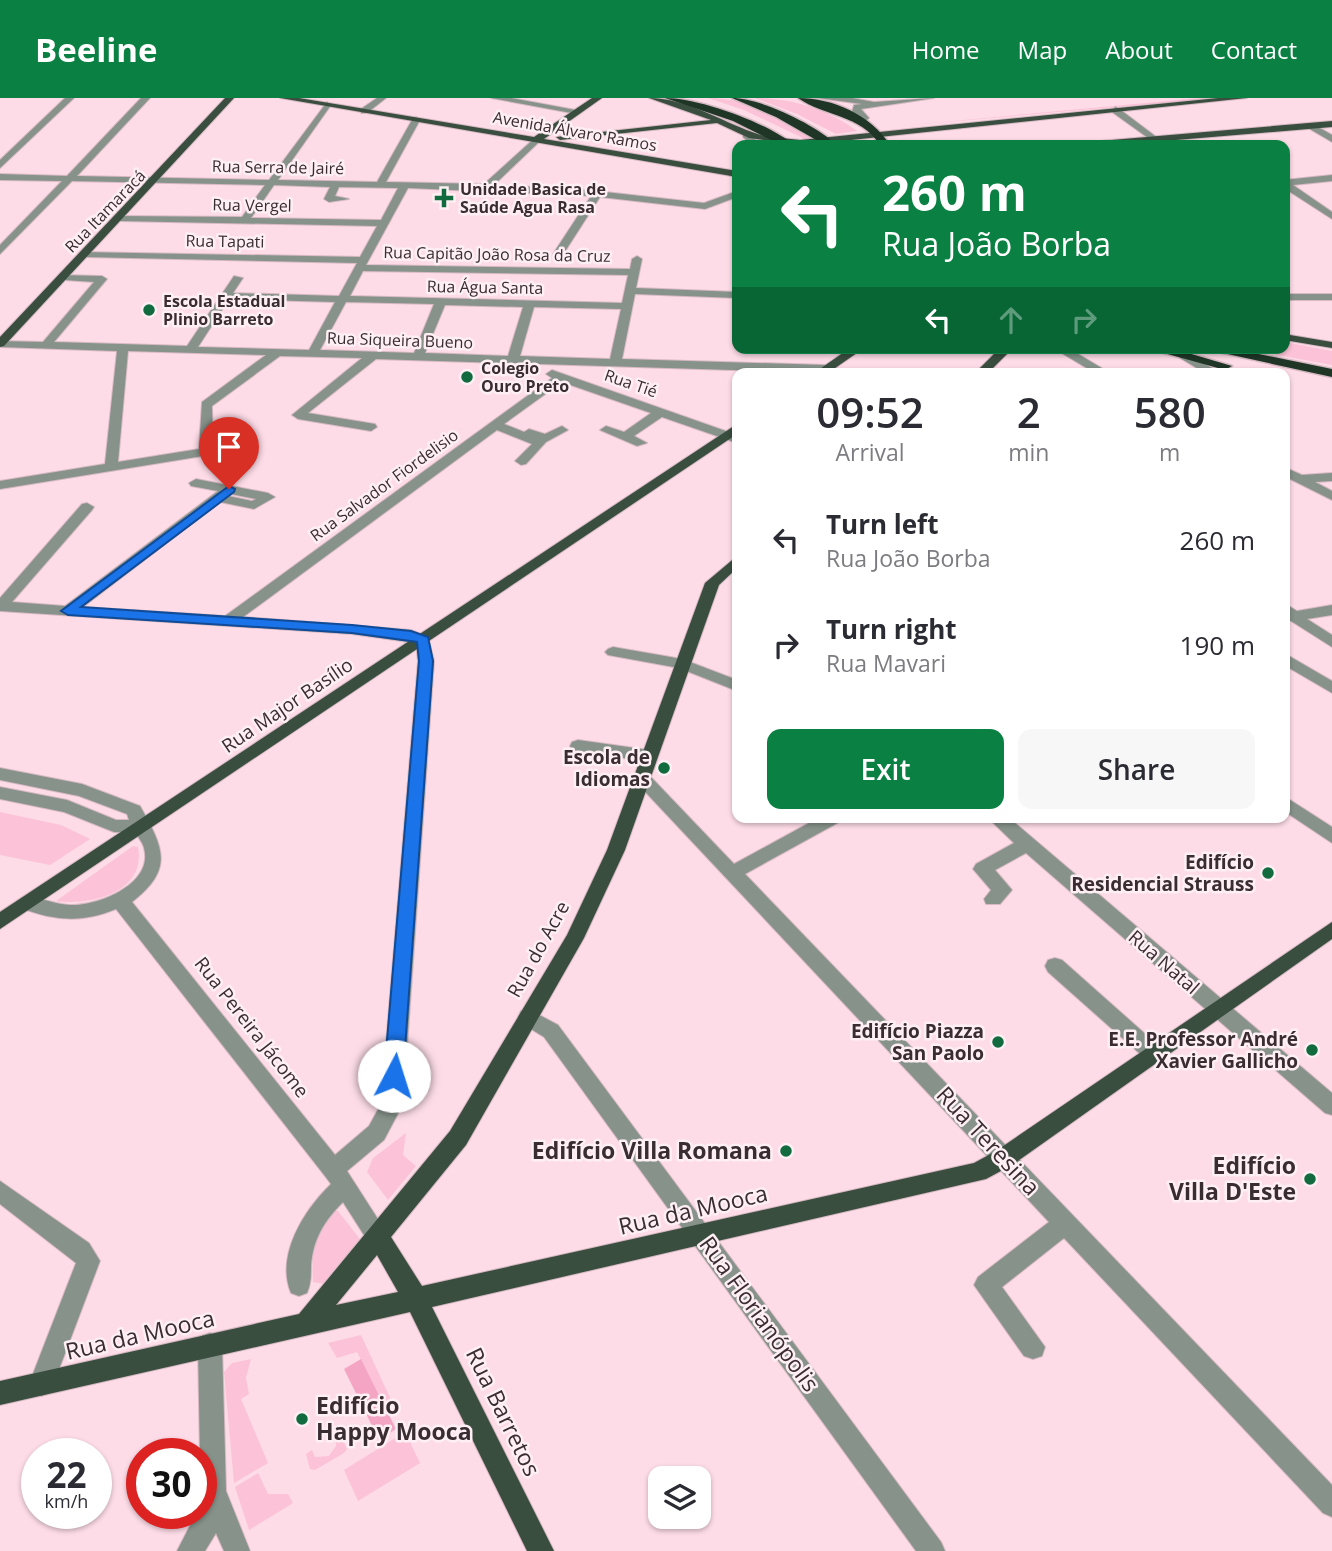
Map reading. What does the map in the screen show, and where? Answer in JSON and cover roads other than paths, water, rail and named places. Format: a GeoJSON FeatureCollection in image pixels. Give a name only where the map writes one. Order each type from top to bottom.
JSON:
{"type":"FeatureCollection","features":[{"type":"Feature","properties":{"kind":"highway"},"geometry":{"type":"LineString","coordinates":[[670,98],[737,119],[785,140]]}},
{"type":"Feature","properties":{"kind":"highway"},"geometry":{"type":"LineString","coordinates":[[695,98],[752,118],[788,140]]}},
{"type":"Feature","properties":{"kind":"highway"},"geometry":{"type":"LineString","coordinates":[[737,98],[780,115],[823,140]]}},
{"type":"Feature","properties":{"kind":"highway"},"geometry":{"type":"LineString","coordinates":[[803,98],[864,123],[881,139]]}},
{"type":"Feature","properties":{"kind":"highway"},"geometry":{"type":"LineString","coordinates":[[1176,354],[1240,368]]}},
{"type":"Feature","properties":{"kind":"highway"},"geometry":{"type":"LineString","coordinates":[[1237,354],[1332,373]]}},
{"type":"Feature","properties":{"kind":"highway"},"geometry":{"type":"LineString","coordinates":[[1290,378],[1332,387]]}},
{"type":"Feature","properties":{"kind":"main road","name":"Rua Itamaracá"},"geometry":{"type":"LineString","coordinates":[[0,344],[157,180],[230,98]]}},
{"type":"Feature","properties":{"kind":"main road","name":"Avenida Álvaro Ramos"},"geometry":{"type":"LineString","coordinates":[[284,98],[732,173]]}},
{"type":"Feature","properties":{"kind":"main road"},"geometry":{"type":"LineString","coordinates":[[536,140],[598,98]]}},
{"type":"Feature","properties":{"kind":"main road"},"geometry":{"type":"LineString","coordinates":[[653,98],[727,125],[746,135],[773,140]]}},
{"type":"Feature","properties":{"kind":"main road"},"geometry":{"type":"LineString","coordinates":[[864,123],[1172,98]]}},
{"type":"Feature","properties":{"kind":"main road"},"geometry":{"type":"LineString","coordinates":[[881,139],[1115,110],[1243,98]]}},
{"type":"Feature","properties":{"kind":"main road"},"geometry":{"type":"LineString","coordinates":[[536,140],[704,122],[727,125]]}},
{"type":"Feature","properties":{"kind":"main road"},"geometry":{"type":"LineString","coordinates":[[1178,140],[1332,124]]}},
{"type":"Feature","properties":{"kind":"main road"},"geometry":{"type":"LineString","coordinates":[[566,145],[567,139],[576,136]]}},
{"type":"Feature","properties":{"kind":"main road"},"geometry":{"type":"LineString","coordinates":[[1290,338],[1332,345]]}},
{"type":"Feature","properties":{"kind":"main road"},"geometry":{"type":"LineString","coordinates":[[828,368],[849,354]]}},
{"type":"Feature","properties":{"kind":"main road"},"geometry":{"type":"LineString","coordinates":[[986,368],[1001,354]]}},
{"type":"Feature","properties":{"kind":"main road","name":"Rua Major Basílio"},"geometry":{"type":"LineString","coordinates":[[0,922],[732,435]]}},
{"type":"Feature","properties":{"kind":"main road","name":"Rua do Acre"},"geometry":{"type":"LineString","coordinates":[[307,1323],[458,1138],[584,919],[616,850],[712,583],[732,565]]}},
{"type":"Feature","properties":{"kind":"main road","name":"Rua da Mooca"},"geometry":{"type":"LineString","coordinates":[[0,1393],[971,1175],[1004,1158],[1332,929]]}},
{"type":"Feature","properties":{"kind":"main road","name":"Rua Pereira Jácome"},"geometry":{"type":"LineString","coordinates":[[379,1238],[416,1299]]}},
{"type":"Feature","properties":{"kind":"main road","name":"Rua Barretos"},"geometry":{"type":"LineString","coordinates":[[416,1299],[541,1551]]}},
{"type":"Feature","properties":{"kind":"street"},"geometry":{"type":"LineString","coordinates":[[0,165],[70,98]]}},
{"type":"Feature","properties":{"kind":"street"},"geometry":{"type":"LineString","coordinates":[[0,250],[146,98]]}},
{"type":"Feature","properties":{"kind":"street"},"geometry":{"type":"LineString","coordinates":[[364,111],[382,98]]}},
{"type":"Feature","properties":{"kind":"street"},"geometry":{"type":"LineString","coordinates":[[500,98],[578,111]]}},
{"type":"Feature","properties":{"kind":"street"},"geometry":{"type":"LineString","coordinates":[[822,98],[857,102],[901,101]]}},
{"type":"Feature","properties":{"kind":"street"},"geometry":{"type":"LineString","coordinates":[[864,123],[865,118],[856,112],[857,107],[930,98]]}},
{"type":"Feature","properties":{"kind":"street"},"geometry":{"type":"LineString","coordinates":[[244,221],[327,105]]}},
{"type":"Feature","properties":{"kind":"street"},"geometry":{"type":"LineString","coordinates":[[1115,110],[1157,140]]}},
{"type":"Feature","properties":{"kind":"street"},"geometry":{"type":"LineString","coordinates":[[380,185],[416,120]]}},
{"type":"Feature","properties":{"kind":"street"},"geometry":{"type":"LineString","coordinates":[[1311,125],[1332,139]]}},
{"type":"Feature","properties":{"kind":"street"},"geometry":{"type":"LineString","coordinates":[[746,135],[752,140]]}},
{"type":"Feature","properties":{"kind":"street"},"geometry":{"type":"LineString","coordinates":[[486,187],[536,140]]}},
{"type":"Feature","properties":{"kind":"street","name":"Rua Serra de Jairé"},"geometry":{"type":"LineString","coordinates":[[0,177],[486,187],[597,194],[705,206],[732,196]]}},
{"type":"Feature","properties":{"kind":"street"},"geometry":{"type":"LineString","coordinates":[[1290,182],[1332,178]]}},
{"type":"Feature","properties":{"kind":"street"},"geometry":{"type":"LineString","coordinates":[[336,184],[329,198],[344,200]]}},
{"type":"Feature","properties":{"kind":"street"},"geometry":{"type":"LineString","coordinates":[[313,353],[404,186]]}},
{"type":"Feature","properties":{"kind":"street"},"geometry":{"type":"LineString","coordinates":[[1290,187],[1332,216]]}},
{"type":"Feature","properties":{"kind":"street"},"geometry":{"type":"LineString","coordinates":[[558,254],[597,194]]}},
{"type":"Feature","properties":{"kind":"street","name":"Rua Vergel"},"geometry":{"type":"LineString","coordinates":[[120,218],[383,223]]}},
{"type":"Feature","properties":{"kind":"street","name":"Rua Tapati"},"geometry":{"type":"LineString","coordinates":[[85,254],[361,264]]}},
{"type":"Feature","properties":{"kind":"street"},"geometry":{"type":"LineString","coordinates":[[615,363],[637,259]]}},
{"type":"Feature","properties":{"kind":"street","name":"Rua Capitão João Rosa da Cruz"},"geometry":{"type":"LineString","coordinates":[[361,264],[634,272]]}},
{"type":"Feature","properties":{"kind":"street"},"geometry":{"type":"LineString","coordinates":[[46,345],[102,279],[64,277]]}},
{"type":"Feature","properties":{"kind":"street"},"geometry":{"type":"LineString","coordinates":[[190,350],[238,278]]}},
{"type":"Feature","properties":{"kind":"street"},"geometry":{"type":"LineString","coordinates":[[631,291],[732,295]]}},
{"type":"Feature","properties":{"kind":"street","name":"Rua Água Santa"},"geometry":{"type":"LineString","coordinates":[[226,296],[626,306]]}},
{"type":"Feature","properties":{"kind":"street"},"geometry":{"type":"LineString","coordinates":[[1290,297],[1332,298]]}},
{"type":"Feature","properties":{"kind":"street"},"geometry":{"type":"LineString","coordinates":[[418,357],[441,301]]}},
{"type":"Feature","properties":{"kind":"street"},"geometry":{"type":"LineString","coordinates":[[513,360],[530,303]]}},
{"type":"Feature","properties":{"kind":"street","name":"Rua Siqueira Bueno"},"geometry":{"type":"LineString","coordinates":[[0,344],[733,368]]}},
{"type":"Feature","properties":{"kind":"street"},"geometry":{"type":"LineString","coordinates":[[111,469],[123,348]]}},
{"type":"Feature","properties":{"kind":"street"},"geometry":{"type":"LineString","coordinates":[[0,485],[199,454],[207,447],[206,405],[278,352]]}},
{"type":"Feature","properties":{"kind":"street"},"geometry":{"type":"LineString","coordinates":[[1070,354],[1095,368]]}},
{"type":"Feature","properties":{"kind":"street"},"geometry":{"type":"LineString","coordinates":[[371,426],[298,415],[372,356]]}},
{"type":"Feature","properties":{"kind":"street"},"geometry":{"type":"LineString","coordinates":[[1184,356],[1205,368]]}},
{"type":"Feature","properties":{"kind":"street","name":"Rua Tié"},"geometry":{"type":"LineString","coordinates":[[513,360],[660,412],[732,434]]}},
{"type":"Feature","properties":{"kind":"street"},"geometry":{"type":"LineString","coordinates":[[545,371],[556,361]]}},
{"type":"Feature","properties":{"kind":"street","name":"Rua Salvador Fiordelisio"},"geometry":{"type":"LineString","coordinates":[[229,621],[561,377]]}},
{"type":"Feature","properties":{"kind":"street"},"geometry":{"type":"LineString","coordinates":[[625,437],[660,412]]}},
{"type":"Feature","properties":{"kind":"street"},"geometry":{"type":"LineString","coordinates":[[497,424],[546,438],[562,430]]}},
{"type":"Feature","properties":{"kind":"street"},"geometry":{"type":"LineString","coordinates":[[497,424],[541,443],[521,461]]}},
{"type":"Feature","properties":{"kind":"street"},"geometry":{"type":"LineString","coordinates":[[607,430],[641,443]]}},
{"type":"Feature","properties":{"kind":"street"},"geometry":{"type":"LineString","coordinates":[[1290,474],[1332,496]]}},
{"type":"Feature","properties":{"kind":"street"},"geometry":{"type":"LineString","coordinates":[[1290,480],[1332,477]]}},
{"type":"Feature","properties":{"kind":"street"},"geometry":{"type":"LineString","coordinates":[[68,611],[223,494],[196,483]]}},
{"type":"Feature","properties":{"kind":"street"},"geometry":{"type":"LineString","coordinates":[[0,606],[87,507]]}},
{"type":"Feature","properties":{"kind":"street"},"geometry":{"type":"LineString","coordinates":[[0,606],[352,629],[411,635],[424,640],[426,661],[392,1104],[389,1115],[338,1177],[306,1230],[299,1255],[299,1285]]}},
{"type":"Feature","properties":{"kind":"street"},"geometry":{"type":"LineString","coordinates":[[1290,613],[1332,610]]}},
{"type":"Feature","properties":{"kind":"street"},"geometry":{"type":"LineString","coordinates":[[1290,615],[1332,642]]}},
{"type":"Feature","properties":{"kind":"street"},"geometry":{"type":"LineString","coordinates":[[612,653],[682,664],[732,684]]}},
{"type":"Feature","properties":{"kind":"street"},"geometry":{"type":"LineString","coordinates":[[1290,662],[1332,688]]}},
{"type":"Feature","properties":{"kind":"street"},"geometry":{"type":"LineString","coordinates":[[578,746],[649,756]]}},
{"type":"Feature","properties":{"kind":"street","name":"Rua Teresina"},"geometry":{"type":"LineString","coordinates":[[642,778],[1332,1504]]}},
{"type":"Feature","properties":{"kind":"street"},"geometry":{"type":"LineString","coordinates":[[1,780],[114,826],[141,827],[155,849],[153,867],[143,882],[120,900],[86,913],[66,915],[47,914],[28,903]]}},
{"type":"Feature","properties":{"kind":"street"},"geometry":{"type":"LineString","coordinates":[[1290,806],[1332,836]]}},
{"type":"Feature","properties":{"kind":"street"},"geometry":{"type":"LineString","coordinates":[[734,872],[824,823]]}},
{"type":"Feature","properties":{"kind":"street","name":"Rua Natal"},"geometry":{"type":"LineString","coordinates":[[1003,823],[1332,1106]]}},
{"type":"Feature","properties":{"kind":"street"},"geometry":{"type":"LineString","coordinates":[[993,899],[1003,890],[982,869],[1027,844]]}},
{"type":"Feature","properties":{"kind":"street","name":"Rua Pereira Jácome"},"geometry":{"type":"LineString","coordinates":[[120,900],[338,1177],[379,1238]]}},
{"type":"Feature","properties":{"kind":"street"},"geometry":{"type":"LineString","coordinates":[[1055,966],[1154,1054]]}},
{"type":"Feature","properties":{"kind":"street","name":"Rua Florianópolis"},"geometry":{"type":"LineString","coordinates":[[528,1017],[551,1031],[932,1551]]}},
{"type":"Feature","properties":{"kind":"street"},"geometry":{"type":"LineString","coordinates":[[0,1191],[81,1251],[88,1261],[84,1278],[41,1384]]}},
{"type":"Feature","properties":{"kind":"street"},"geometry":{"type":"LineString","coordinates":[[1033,1347],[986,1285],[1065,1223]]}},
{"type":"Feature","properties":{"kind":"street"},"geometry":{"type":"LineString","coordinates":[[210,1345],[212,1438]]}},
{"type":"Feature","properties":{"kind":"street"},"geometry":{"type":"LineString","coordinates":[[217,1501],[237,1551]]}},
{"type":"Feature","properties":{"kind":"street"},"geometry":{"type":"LineString","coordinates":[[190,1551],[204,1529]]}},
{"type":"Feature","properties":{"kind":"place","name":"Unidade Basica de Saúde Agua Rasa"},"geometry":{"type":"Point","coordinates":[444,198]}},
{"type":"Feature","properties":{"kind":"place","name":"Escola Estadual Plinio Barreto"},"geometry":{"type":"Point","coordinates":[149,310]}},
{"type":"Feature","properties":{"kind":"place","name":"Colegio Ouro Preto"},"geometry":{"type":"Point","coordinates":[467,377]}},
{"type":"Feature","properties":{"kind":"place","name":"Escola de Idiomas"},"geometry":{"type":"Point","coordinates":[664,768]}},
{"type":"Feature","properties":{"kind":"place","name":"Edifício Residencial Strauss"},"geometry":{"type":"Point","coordinates":[1268,873]}},
{"type":"Feature","properties":{"kind":"place","name":"Edifício Piazza San Paolo"},"geometry":{"type":"Point","coordinates":[998,1042]}},
{"type":"Feature","properties":{"kind":"place","name":"E.E. Professor André Xavier Gallicho"},"geometry":{"type":"Point","coordinates":[1312,1050]}},
{"type":"Feature","properties":{"kind":"place","name":"Edifício Villa Romana"},"geometry":{"type":"Point","coordinates":[786,1151]}},
{"type":"Feature","properties":{"kind":"place","name":"Edifício Villa D'Este"},"geometry":{"type":"Point","coordinates":[1310,1179]}},
{"type":"Feature","properties":{"kind":"place","name":"Edifício Happy Mooca"},"geometry":{"type":"Point","coordinates":[302,1419]}}]}
